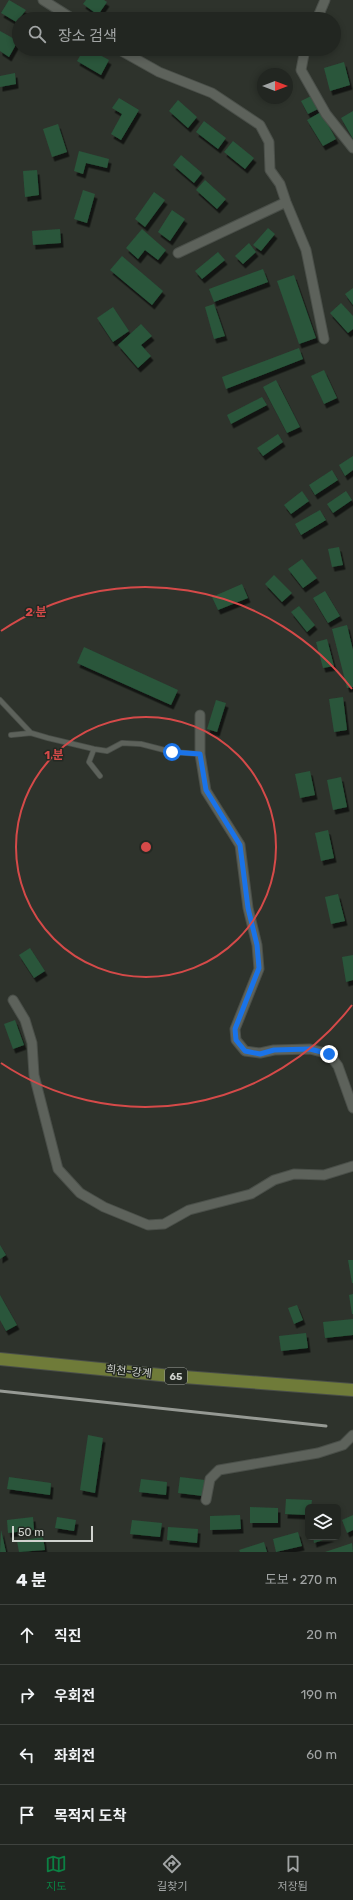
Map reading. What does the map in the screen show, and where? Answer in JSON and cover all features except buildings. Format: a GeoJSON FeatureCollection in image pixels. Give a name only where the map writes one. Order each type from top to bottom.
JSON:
{"type":"FeatureCollection","features":[{"type":"Feature","properties":{"kind":"main road","name":"희천-강계"},"geometry":{"type":"LineString","coordinates":[[0,1359],[179,1376],[353,1390]]}},
{"type":"Feature","properties":{"kind":"street"},"geometry":{"type":"LineString","coordinates":[[43,0],[62,12]]}},
{"type":"Feature","properties":{"kind":"street"},"geometry":{"type":"LineString","coordinates":[[320,12],[325,0]]}},
{"type":"Feature","properties":{"kind":"street"},"geometry":{"type":"LineString","coordinates":[[130,56],[159,72],[212,94],[260,125],[269,142],[270,170],[280,184],[306,250],[324,339]]}},
{"type":"Feature","properties":{"kind":"street"},"geometry":{"type":"LineString","coordinates":[[304,56],[301,70],[326,114],[353,148]]}},
{"type":"Feature","properties":{"kind":"street"},"geometry":{"type":"LineString","coordinates":[[178,253],[286,202]]}},
{"type":"Feature","properties":{"kind":"street"},"geometry":{"type":"LineString","coordinates":[[200,715],[200,754],[206,790],[240,845],[248,908],[257,945],[259,968],[235,1029],[236,1040],[245,1051],[260,1054],[274,1050],[310,1049],[329,1054],[338,1066],[353,1108]]}},
{"type":"Feature","properties":{"kind":"street"},"geometry":{"type":"LineString","coordinates":[[13,1000],[25,1020],[32,1043],[34,1075],[58,1169],[80,1193],[104,1207],[148,1225],[164,1224],[189,1210],[251,1194],[281,1178],[294,1174],[324,1175],[353,1166]]}},
{"type":"Feature","properties":{"kind":"street"},"geometry":{"type":"LineString","coordinates":[[206,1500],[210,1479],[219,1470],[318,1453],[343,1445],[353,1435]]}},
{"type":"Feature","properties":{"kind":"lane"},"geometry":{"type":"LineString","coordinates":[[0,700],[31,733]]}},
{"type":"Feature","properties":{"kind":"lane"},"geometry":{"type":"LineString","coordinates":[[11,735],[31,733],[94,749],[107,750],[122,744],[141,744],[172,752],[200,754]]}},
{"type":"Feature","properties":{"kind":"lane"},"geometry":{"type":"LineString","coordinates":[[94,749],[89,762],[100,776]]}},
{"type":"Feature","properties":{"kind":"railway"},"geometry":{"type":"LineString","coordinates":[[0,1391],[326,1426]]}},
{"type":"Feature","properties":{"kind":"route"},"geometry":{"type":"LineString","coordinates":[[172,752],[200,754],[206,790],[240,845],[248,908],[257,945],[259,968],[235,1029],[236,1040],[245,1051],[260,1054],[274,1050],[290,1051],[310,1049],[329,1054]]}}]}
